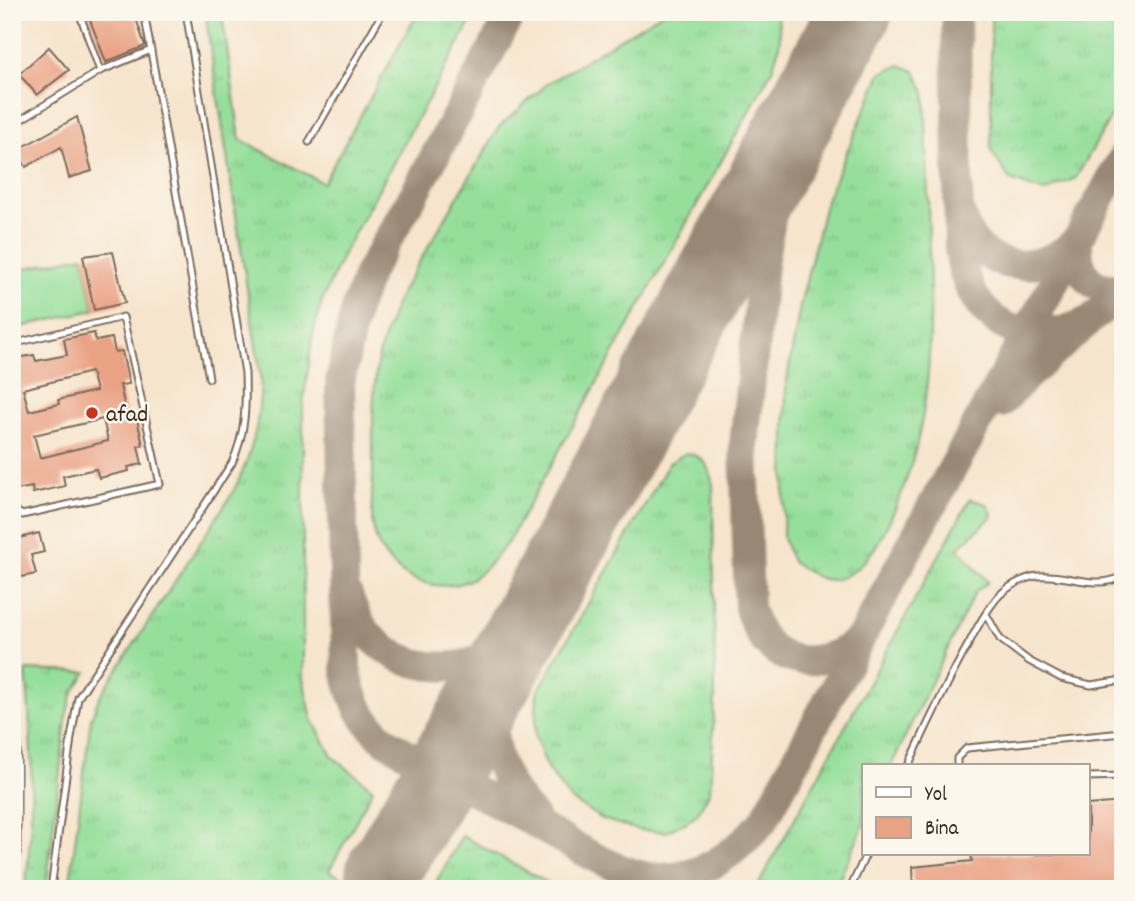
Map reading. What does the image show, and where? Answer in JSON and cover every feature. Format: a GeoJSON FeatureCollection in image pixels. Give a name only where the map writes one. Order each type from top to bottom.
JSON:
{"type":"FeatureCollection","features":[{"type":"Feature","properties":{"kind":"main road"},"geometry":{"type":"LineString","coordinates":[[12,716],[12,854]]}},
{"type":"Feature","properties":{"kind":"lane"},"geometry":{"type":"LineString","coordinates":[[79,12],[100,71]]}},
{"type":"Feature","properties":{"kind":"lane"},"geometry":{"type":"LineString","coordinates":[[144,12],[209,378]]}},
{"type":"Feature","properties":{"kind":"lane"},"geometry":{"type":"LineString","coordinates":[[51,889],[78,698],[232,463],[241,442],[246,404],[245,373],[186,12]]}},
{"type":"Feature","properties":{"kind":"lane"},"geometry":{"type":"LineString","coordinates":[[309,142],[383,12]]}},
{"type":"Feature","properties":{"kind":"lane"},"geometry":{"type":"LineString","coordinates":[[12,125],[100,71],[151,50]]}},
{"type":"Feature","properties":{"kind":"lane"},"geometry":{"type":"LineString","coordinates":[[12,344],[123,317],[160,484],[22,515],[12,508]]}},
{"type":"Feature","properties":{"kind":"lane"},"geometry":{"type":"LineString","coordinates":[[909,764],[957,664],[997,597],[1016,583],[1036,576],[1055,576],[1094,583],[1123,576]]}},
{"type":"Feature","properties":{"kind":"lane"},"geometry":{"type":"LineString","coordinates":[[986,614],[1000,639],[1029,661],[1061,678],[1091,685],[1123,680]]}},
{"type":"Feature","properties":{"kind":"lane"},"geometry":{"type":"LineString","coordinates":[[957,764],[957,758],[968,748],[1123,733]]}},
{"type":"Feature","properties":{"kind":"lane"},"geometry":{"type":"LineString","coordinates":[[1090,777],[1123,776]]}},
{"type":"Feature","properties":{"kind":"lane"},"geometry":{"type":"LineString","coordinates":[[850,889],[865,856]]}},
{"type":"Feature","properties":{"kind":"green space"},"geometry":{"type":"Polygon","coordinates":[[[205,12],[226,12],[223,20],[240,139],[323,183],[418,12],[476,12],[343,254],[322,301],[313,333],[303,404],[303,679],[312,719],[332,756],[373,789],[329,871],[363,889],[69,889],[91,718],[100,696],[232,494],[250,452],[259,412],[261,380],[205,12]]]}},
{"type":"Feature","properties":{"kind":"green space"},"geometry":{"type":"Polygon","coordinates":[[[664,12],[776,12],[780,43],[771,72],[508,542],[484,570],[466,582],[443,586],[409,577],[385,556],[375,537],[372,519],[375,378],[381,348],[398,298],[499,127],[548,83],[664,12]]]}},
{"type":"Feature","properties":{"kind":"green space"},"geometry":{"type":"Polygon","coordinates":[[[991,12],[1123,12],[1123,96],[1076,178],[1044,192],[1010,180],[991,151],[991,12]]]}},
{"type":"Feature","properties":{"kind":"green space"},"geometry":{"type":"Polygon","coordinates":[[[900,65],[915,71],[925,92],[930,320],[926,391],[913,459],[886,528],[860,565],[851,573],[831,580],[820,578],[792,562],[783,538],[786,385],[800,306],[826,200],[881,73],[900,65]]]}},
{"type":"Feature","properties":{"kind":"green space"},"geometry":{"type":"Polygon","coordinates":[[[83,256],[94,310],[12,329],[12,271],[83,256]]]}},
{"type":"Feature","properties":{"kind":"green space"},"geometry":{"type":"Polygon","coordinates":[[[686,453],[705,463],[713,485],[715,694],[710,791],[698,813],[687,822],[665,832],[638,830],[602,819],[570,799],[548,770],[535,736],[537,693],[669,463],[686,453]]]}},
{"type":"Feature","properties":{"kind":"green space"},"geometry":{"type":"Polygon","coordinates":[[[970,499],[987,504],[992,513],[990,519],[958,548],[988,582],[975,592],[892,764],[862,764],[862,828],[835,889],[756,889],[970,499]]]}},
{"type":"Feature","properties":{"kind":"green space"},"geometry":{"type":"Polygon","coordinates":[[[26,670],[87,672],[73,692],[67,712],[46,889],[25,889],[32,779],[26,670]]]}},
{"type":"Feature","properties":{"kind":"green space"},"geometry":{"type":"Polygon","coordinates":[[[462,836],[559,889],[432,889],[462,836]]]}},
{"type":"Feature","properties":{"kind":"building"},"geometry":{"type":"Polygon","coordinates":[[[87,12],[134,12],[145,46],[106,62],[87,12]]]}},
{"type":"Feature","properties":{"kind":"building"},"geometry":{"type":"Polygon","coordinates":[[[49,47],[69,70],[37,95],[19,74],[49,47]]]}},
{"type":"Feature","properties":{"kind":"building"},"geometry":{"type":"Polygon","coordinates":[[[77,117],[92,171],[69,178],[61,147],[26,167],[22,160],[12,164],[12,153],[77,117]]]}},
{"type":"Feature","properties":{"kind":"building"},"geometry":{"type":"Polygon","coordinates":[[[113,252],[125,303],[94,310],[83,256],[113,252]]]}},
{"type":"Feature","properties":{"kind":"building","name":"afad"},"geometry":{"type":"Polygon","coordinates":[[[94,333],[96,341],[112,338],[115,352],[122,351],[129,384],[120,385],[127,417],[136,415],[143,445],[138,446],[142,464],[128,467],[129,471],[99,478],[96,469],[63,476],[65,486],[33,493],[32,487],[16,490],[12,473],[12,359],[34,355],[36,361],[67,355],[64,339],[94,333]],[[91,372],[23,389],[29,411],[59,404],[58,400],[96,391],[91,372]],[[103,419],[34,435],[40,458],[108,441],[103,419]]]}},
{"type":"Feature","properties":{"kind":"building"},"geometry":{"type":"Polygon","coordinates":[[[39,533],[44,552],[31,555],[36,574],[16,578],[12,540],[39,533]]]}},
{"type":"Feature","properties":{"kind":"building"},"geometry":{"type":"Polygon","coordinates":[[[1123,802],[1123,889],[913,889],[912,867],[972,861],[971,856],[1090,856],[1090,805],[1123,802]]]}},
{"type":"Feature","properties":{"kind":"taxiway"},"geometry":{"type":"LineString","coordinates":[[512,12],[416,191],[369,272],[355,310],[340,383],[346,669],[359,708],[370,725],[385,740],[584,851],[635,874],[667,878],[700,871],[728,855],[764,820],[904,557],[1123,157]]}},
{"type":"Feature","properties":{"kind":"taxiway"},"geometry":{"type":"LineString","coordinates":[[956,12],[959,249],[964,274],[986,312],[1002,324],[1021,332],[1041,334],[1064,330],[1088,321]]}},
{"type":"Feature","properties":{"kind":"taxiway"},"geometry":{"type":"LineString","coordinates":[[786,137],[764,257],[744,444],[749,608],[766,642],[788,657],[800,660],[825,658],[849,647],[859,639]]}},
{"type":"Feature","properties":{"kind":"taxiway"},"geometry":{"type":"LineString","coordinates":[[961,215],[969,234],[980,248],[993,258],[1009,264],[1025,265],[1042,261],[1059,254],[1075,242]]}},
{"type":"Feature","properties":{"kind":"taxiway"},"geometry":{"type":"LineString","coordinates":[[1078,240],[1080,261],[1087,277],[1101,287],[1123,287]]}},
{"type":"Feature","properties":{"kind":"taxiway"},"geometry":{"type":"LineString","coordinates":[[1001,403],[1026,377],[1123,291]]}},
{"type":"Feature","properties":{"kind":"taxiway"},"geometry":{"type":"LineString","coordinates":[[348,595],[360,623],[383,648],[397,656],[428,666],[460,665],[490,655],[508,642],[532,613]]}},
{"type":"Feature","properties":{"kind":"taxiway"},"geometry":{"type":"LineString","coordinates":[[520,635],[500,683],[493,729],[496,752],[504,774],[516,796],[534,817]]}},
{"type":"Feature","properties":{"kind":"runway"},"geometry":{"type":"LineString","coordinates":[[383,871],[505,664],[855,12]]}},
{"type":"Feature","properties":{"kind":"place","name":"afad"},"geometry":{"type":"Point","coordinates":[92,413]}}]}
